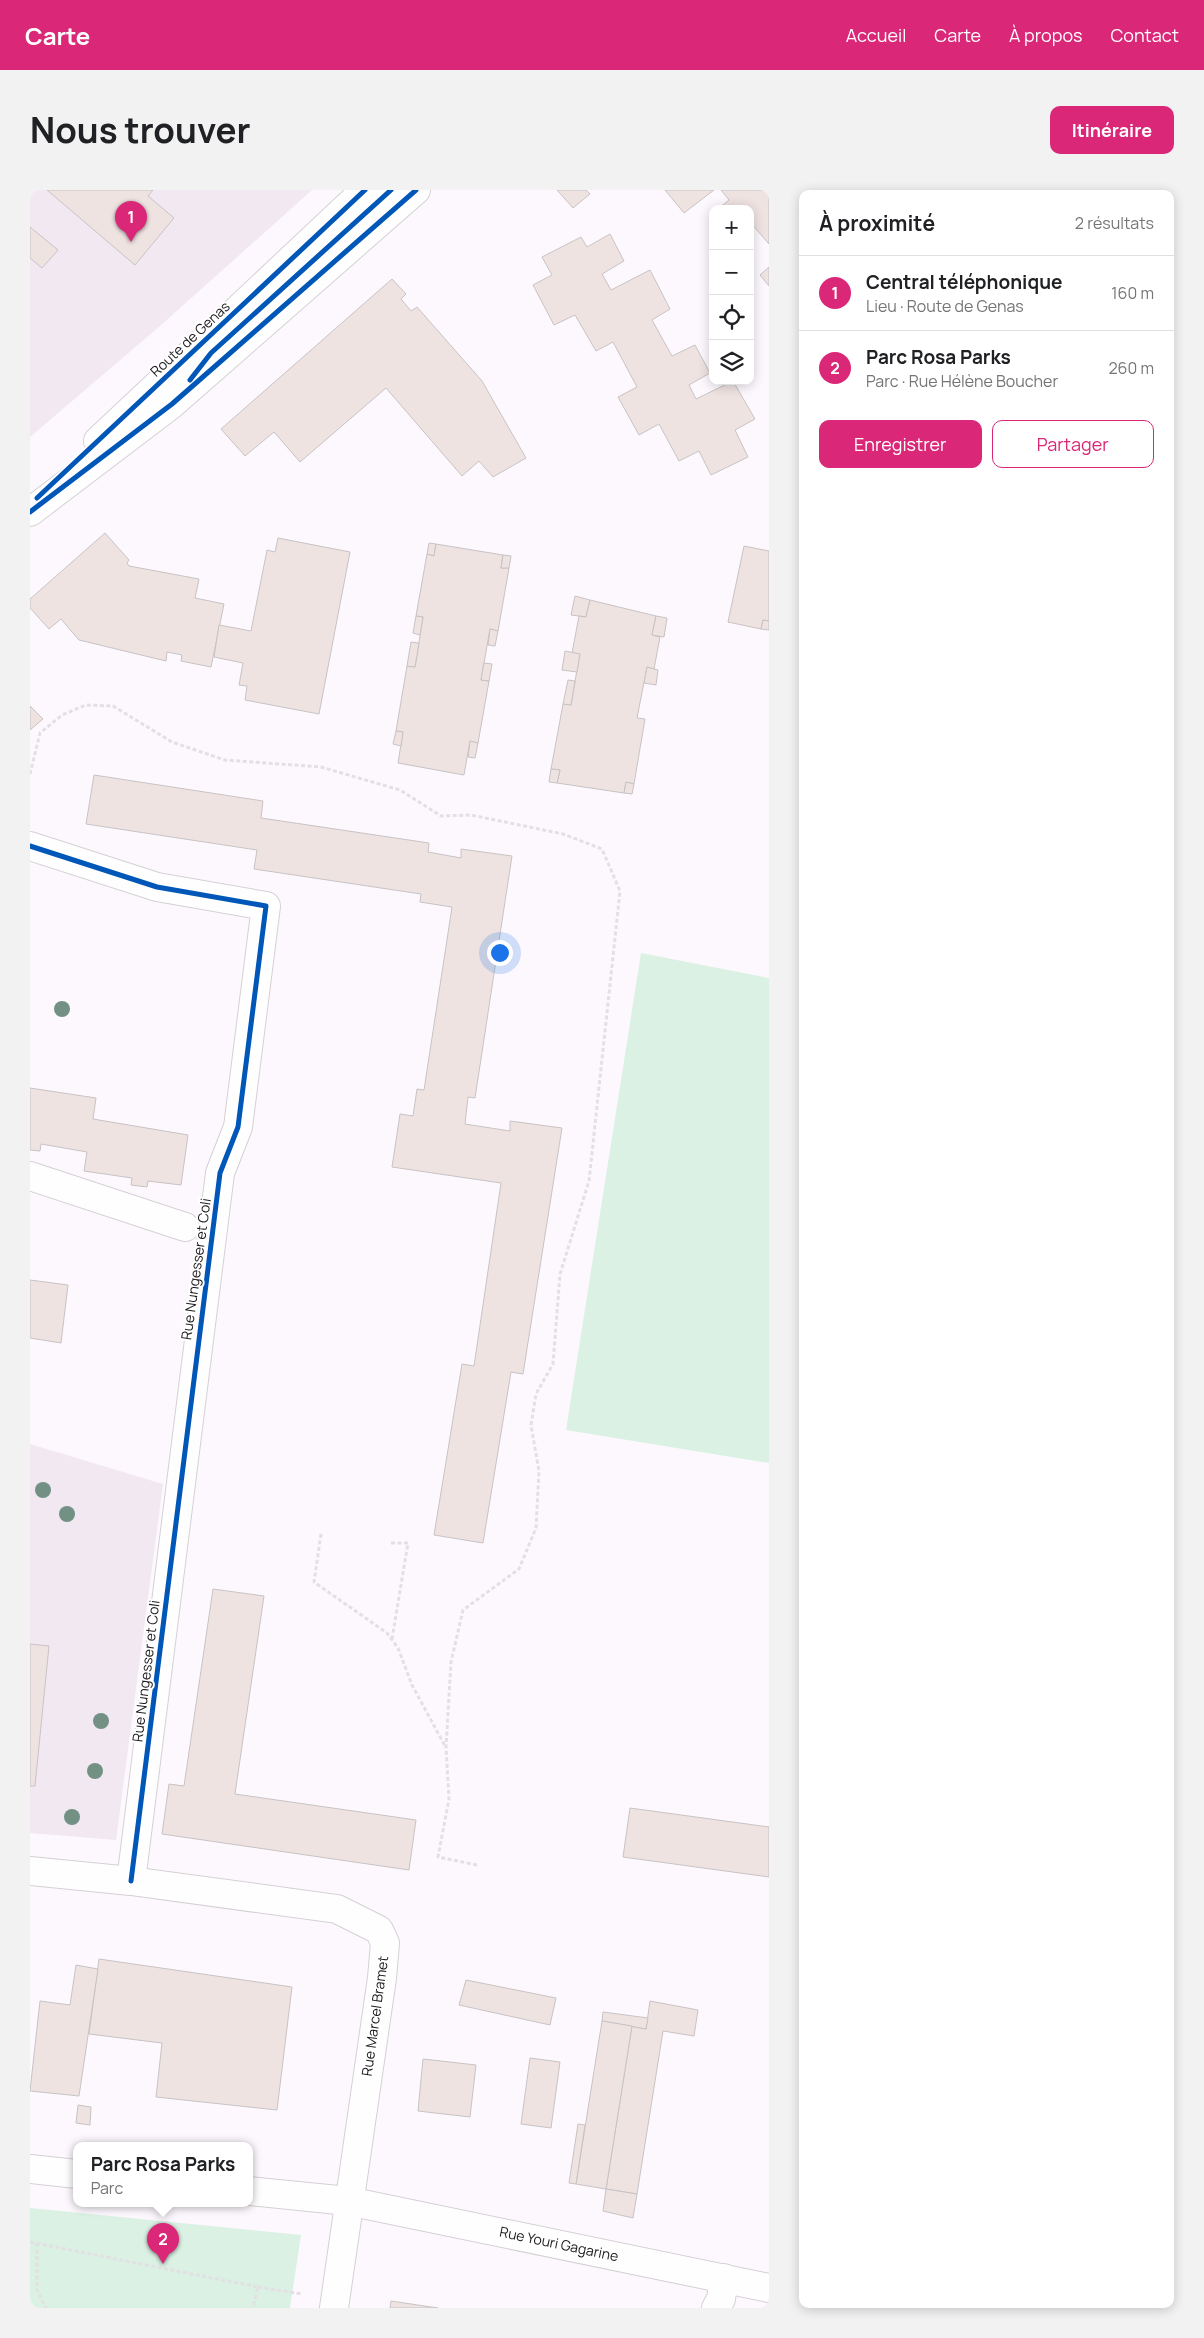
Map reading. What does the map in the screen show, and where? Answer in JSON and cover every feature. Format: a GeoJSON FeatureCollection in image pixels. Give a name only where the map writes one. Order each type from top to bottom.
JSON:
{"type":"FeatureCollection","features":[{"type":"Feature","properties":{"kind":"street","name":"Route de Genas"},"geometry":{"type":"LineString","coordinates":[[30,505],[365,190]]}},
{"type":"Feature","properties":{"kind":"street"},"geometry":{"type":"LineString","coordinates":[[172,404],[211,353],[391,190]]}},
{"type":"Feature","properties":{"kind":"street"},"geometry":{"type":"LineString","coordinates":[[30,512],[172,404],[416,190]]}},
{"type":"Feature","properties":{"kind":"street","name":"Rue Nungesser et Coli"},"geometry":{"type":"LineString","coordinates":[[30,846],[157,887],[266,906],[238,1127],[220,1172],[131,1881]]}},
{"type":"Feature","properties":{"kind":"street","name":"Rue Nungesser et Coli"},"geometry":{"type":"LineString","coordinates":[[30,1176],[185,1227]]}},
{"type":"Feature","properties":{"kind":"street","name":"Rue Marcel Bramet"},"geometry":{"type":"LineString","coordinates":[[30,1870],[337,1908],[379,1930],[385,1943],[382,1978],[348,2201],[334,2308]]}},
{"type":"Feature","properties":{"kind":"street"},"geometry":{"type":"LineString","coordinates":[[30,2170],[73,2174]]}},
{"type":"Feature","properties":{"kind":"street","name":"Rue Youri Gagarine"},"geometry":{"type":"LineString","coordinates":[[253,2191],[348,2201],[769,2288]]}},
{"type":"Feature","properties":{"kind":"street"},"geometry":{"type":"LineString","coordinates":[[716,2308],[721,2299],[724,2278]]}},
{"type":"Feature","properties":{"kind":"path"},"geometry":{"type":"LineString","coordinates":[[30,774],[40,732],[62,715],[86,705],[113,706],[172,742],[225,760],[321,767],[400,790],[441,816],[472,815],[564,834],[602,849],[620,891],[590,1180],[560,1274],[553,1364],[536,1394],[531,1425],[539,1471],[536,1528],[519,1569],[463,1610],[450,1662],[446,1746],[449,1798],[438,1857],[477,1865]]}},
{"type":"Feature","properties":{"kind":"path"},"geometry":{"type":"LineString","coordinates":[[321,1534],[314,1582],[387,1633],[398,1648],[412,1685],[427,1715],[446,1746]]}},
{"type":"Feature","properties":{"kind":"path"},"geometry":{"type":"LineString","coordinates":[[391,1543],[408,1543],[392,1640]]}},
{"type":"Feature","properties":{"kind":"path"},"geometry":{"type":"LineString","coordinates":[[30,2242],[302,2294]]}},
{"type":"Feature","properties":{"kind":"path"},"geometry":{"type":"LineString","coordinates":[[37,2243],[37,2290],[46,2308]]}},
{"type":"Feature","properties":{"kind":"path"},"geometry":{"type":"LineString","coordinates":[[253,2308],[258,2287]]}},
{"type":"Feature","properties":{"kind":"shaded area"},"geometry":{"type":"Polygon","coordinates":[[[30,190],[312,190],[160,326],[30,437],[30,190]]]}},
{"type":"Feature","properties":{"kind":"shaded area"},"geometry":{"type":"Polygon","coordinates":[[[30,1444],[163,1484],[116,1840],[30,1833],[30,1444]]]}},
{"type":"Feature","properties":{"kind":"green space"},"geometry":{"type":"Polygon","coordinates":[[[641,953],[769,978],[769,1463],[566,1430],[641,953]]]}},
{"type":"Feature","properties":{"kind":"green space"},"geometry":{"type":"Polygon","coordinates":[[[30,2208],[301,2235],[290,2308],[30,2308],[30,2208]]]}},
{"type":"Feature","properties":{"kind":"building"},"geometry":{"type":"Polygon","coordinates":[[[47,190],[153,190],[148,196],[174,218],[135,265],[47,190]]]}},
{"type":"Feature","properties":{"kind":"building"},"geometry":{"type":"Polygon","coordinates":[[[557,190],[586,190],[590,194],[573,208],[557,190]]]}},
{"type":"Feature","properties":{"kind":"building"},"geometry":{"type":"Polygon","coordinates":[[[665,190],[714,190],[684,213],[665,190]]]}},
{"type":"Feature","properties":{"kind":"building"},"geometry":{"type":"Polygon","coordinates":[[[721,190],[769,190],[769,244],[754,227],[754,205],[723,205],[729,200],[721,190]]]}},
{"type":"Feature","properties":{"kind":"building"},"geometry":{"type":"Polygon","coordinates":[[[30,227],[58,250],[42,268],[30,258],[30,227]]]}},
{"type":"Feature","properties":{"kind":"building"},"geometry":{"type":"Polygon","coordinates":[[[610,234],[624,261],[602,274],[611,290],[650,270],[670,309],[652,320],[672,356],[695,345],[709,371],[709,374],[689,385],[696,399],[725,385],[735,385],[755,419],[735,430],[748,457],[711,475],[699,451],[679,461],[659,424],[639,435],[618,397],[637,387],[613,342],[596,351],[575,315],[554,325],[533,285],[552,275],[542,257],[581,237],[587,247],[610,234]]]}},
{"type":"Feature","properties":{"kind":"building"},"geometry":{"type":"Polygon","coordinates":[[[769,267],[769,286],[760,275],[769,267]]]}},
{"type":"Feature","properties":{"kind":"building"},"geometry":{"type":"Polygon","coordinates":[[[392,279],[406,294],[401,299],[411,311],[417,307],[482,381],[526,458],[493,477],[479,461],[462,476],[386,388],[300,462],[274,432],[245,456],[221,429],[392,279]]]}},
{"type":"Feature","properties":{"kind":"building"},"geometry":{"type":"Polygon","coordinates":[[[105,533],[129,560],[127,563],[129,566],[199,579],[195,598],[224,604],[211,667],[181,661],[182,655],[167,652],[166,661],[79,640],[61,619],[49,629],[30,608],[30,599],[105,533]]]}},
{"type":"Feature","properties":{"kind":"building"},"geometry":{"type":"Polygon","coordinates":[[[278,538],[350,552],[319,714],[245,700],[247,686],[239,685],[243,663],[214,657],[219,625],[251,631],[267,550],[275,552],[278,538]]]}},
{"type":"Feature","properties":{"kind":"building"},"geometry":{"type":"Polygon","coordinates":[[[429,543],[436,544],[434,556],[427,554],[429,543]]]}},
{"type":"Feature","properties":{"kind":"building"},"geometry":{"type":"Polygon","coordinates":[[[436,544],[503,555],[501,568],[509,568],[498,631],[490,629],[481,680],[489,681],[478,743],[470,741],[464,775],[398,763],[403,732],[396,731],[407,666],[415,667],[423,617],[416,616],[427,554],[434,556],[436,544]]]}},
{"type":"Feature","properties":{"kind":"building"},"geometry":{"type":"Polygon","coordinates":[[[744,546],[769,551],[769,621],[763,620],[761,629],[728,622],[744,546]]]}},
{"type":"Feature","properties":{"kind":"building"},"geometry":{"type":"Polygon","coordinates":[[[503,555],[511,556],[509,568],[501,568],[503,555]]]}},
{"type":"Feature","properties":{"kind":"building"},"geometry":{"type":"Polygon","coordinates":[[[575,596],[590,600],[586,617],[571,615],[575,596]]]}},
{"type":"Feature","properties":{"kind":"building"},"geometry":{"type":"Polygon","coordinates":[[[590,600],[656,616],[652,635],[660,637],[654,669],[647,667],[637,718],[645,719],[634,784],[626,782],[624,793],[557,783],[560,770],[551,769],[563,704],[571,705],[580,654],[572,653],[579,616],[586,617],[590,600]]]}},
{"type":"Feature","properties":{"kind":"building"},"geometry":{"type":"Polygon","coordinates":[[[416,616],[423,617],[420,635],[413,633],[416,616]]]}},
{"type":"Feature","properties":{"kind":"building"},"geometry":{"type":"Polygon","coordinates":[[[656,616],[667,618],[664,637],[652,635],[656,616]]]}},
{"type":"Feature","properties":{"kind":"building"},"geometry":{"type":"Polygon","coordinates":[[[763,620],[769,621],[769,630],[761,629],[763,620]]]}},
{"type":"Feature","properties":{"kind":"building"},"geometry":{"type":"Polygon","coordinates":[[[490,629],[498,631],[495,646],[488,645],[490,629]]]}},
{"type":"Feature","properties":{"kind":"building"},"geometry":{"type":"Polygon","coordinates":[[[411,642],[419,643],[415,667],[407,666],[411,642]]]}},
{"type":"Feature","properties":{"kind":"building"},"geometry":{"type":"Polygon","coordinates":[[[565,651],[580,654],[577,672],[562,670],[565,651]]]}},
{"type":"Feature","properties":{"kind":"building"},"geometry":{"type":"Polygon","coordinates":[[[484,663],[492,664],[489,681],[481,680],[484,663]]]}},
{"type":"Feature","properties":{"kind":"building"},"geometry":{"type":"Polygon","coordinates":[[[647,667],[658,670],[656,685],[644,683],[647,667]]]}},
{"type":"Feature","properties":{"kind":"building"},"geometry":{"type":"Polygon","coordinates":[[[568,680],[575,681],[571,705],[563,704],[568,680]]]}},
{"type":"Feature","properties":{"kind":"building"},"geometry":{"type":"Polygon","coordinates":[[[30,706],[43,719],[30,730],[30,706]]]}},
{"type":"Feature","properties":{"kind":"building"},"geometry":{"type":"Polygon","coordinates":[[[396,731],[403,732],[401,746],[393,744],[396,731]]]}},
{"type":"Feature","properties":{"kind":"building"},"geometry":{"type":"Polygon","coordinates":[[[470,741],[478,743],[475,758],[468,757],[470,741]]]}},
{"type":"Feature","properties":{"kind":"building"},"geometry":{"type":"Polygon","coordinates":[[[551,769],[560,770],[557,783],[549,782],[551,769]]]}},
{"type":"Feature","properties":{"kind":"building"},"geometry":{"type":"Polygon","coordinates":[[[94,775],[263,801],[261,818],[429,843],[428,852],[461,858],[461,849],[512,856],[475,1098],[468,1097],[465,1124],[510,1131],[510,1121],[562,1128],[523,1374],[511,1372],[483,1543],[434,1535],[462,1364],[474,1366],[501,1183],[392,1167],[400,1114],[413,1116],[417,1089],[424,1090],[452,907],[420,902],[421,894],[254,869],[257,850],[86,824],[94,775]]]}},
{"type":"Feature","properties":{"kind":"building"},"geometry":{"type":"Polygon","coordinates":[[[626,782],[634,784],[632,794],[624,793],[626,782]]]}},
{"type":"Feature","properties":{"kind":"building"},"geometry":{"type":"Polygon","coordinates":[[[30,1088],[96,1098],[93,1119],[188,1135],[181,1185],[148,1181],[147,1187],[131,1185],[132,1178],[84,1171],[87,1152],[41,1144],[40,1151],[30,1150],[30,1088]]]}},
{"type":"Feature","properties":{"kind":"building"},"geometry":{"type":"Polygon","coordinates":[[[30,1280],[68,1285],[61,1343],[30,1338],[30,1280]]]}},
{"type":"Feature","properties":{"kind":"building"},"geometry":{"type":"Polygon","coordinates":[[[213,1589],[264,1596],[235,1794],[416,1820],[409,1870],[162,1834],[169,1784],[184,1786],[213,1589]]]}},
{"type":"Feature","properties":{"kind":"building"},"geometry":{"type":"Polygon","coordinates":[[[30,1644],[49,1646],[35,1786],[30,1786],[30,1644]]]}},
{"type":"Feature","properties":{"kind":"building"},"geometry":{"type":"Polygon","coordinates":[[[630,1808],[769,1827],[769,1877],[623,1857],[630,1808]]]}},
{"type":"Feature","properties":{"kind":"building"},"geometry":{"type":"Polygon","coordinates":[[[99,1959],[292,1987],[277,2110],[156,2097],[162,2043],[89,2034],[99,1959]]]}},
{"type":"Feature","properties":{"kind":"building"},"geometry":{"type":"Polygon","coordinates":[[[76,1965],[98,1969],[79,2096],[30,2091],[40,2001],[70,2005],[76,1965]]]}},
{"type":"Feature","properties":{"kind":"building"},"geometry":{"type":"Polygon","coordinates":[[[466,1980],[556,1998],[550,2025],[459,2005],[466,1980]]]}},
{"type":"Feature","properties":{"kind":"building"},"geometry":{"type":"Polygon","coordinates":[[[650,2001],[698,2010],[694,2036],[663,2031],[637,2194],[606,2189],[632,2026],[646,2029],[650,2001]]]}},
{"type":"Feature","properties":{"kind":"building"},"geometry":{"type":"Polygon","coordinates":[[[603,2012],[648,2018],[646,2029],[602,2021],[603,2012]]]}},
{"type":"Feature","properties":{"kind":"building"},"geometry":{"type":"Polygon","coordinates":[[[602,2021],[632,2026],[606,2189],[576,2184],[602,2021]]]}},
{"type":"Feature","properties":{"kind":"building"},"geometry":{"type":"Polygon","coordinates":[[[530,2058],[560,2062],[551,2128],[521,2124],[530,2058]]]}},
{"type":"Feature","properties":{"kind":"building"},"geometry":{"type":"Polygon","coordinates":[[[423,2059],[476,2065],[470,2117],[418,2111],[423,2059]]]}},
{"type":"Feature","properties":{"kind":"building"},"geometry":{"type":"Polygon","coordinates":[[[78,2105],[91,2107],[90,2125],[76,2123],[78,2105]]]}},
{"type":"Feature","properties":{"kind":"building"},"geometry":{"type":"Polygon","coordinates":[[[578,2124],[585,2125],[576,2184],[569,2183],[578,2124]]]}},
{"type":"Feature","properties":{"kind":"building"},"geometry":{"type":"Polygon","coordinates":[[[606,2189],[637,2194],[633,2218],[603,2211],[606,2189]]]}},
{"type":"Feature","properties":{"kind":"building"},"geometry":{"type":"Polygon","coordinates":[[[391,2301],[438,2308],[390,2308],[391,2301]]]}},
{"type":"Feature","properties":{"kind":"cycle path"},"geometry":{"type":"LineString","coordinates":[[37,498],[365,190]]}},
{"type":"Feature","properties":{"kind":"cycle path"},"geometry":{"type":"LineString","coordinates":[[190,380],[211,353],[391,190]]}},
{"type":"Feature","properties":{"kind":"cycle path"},"geometry":{"type":"LineString","coordinates":[[30,512],[172,404],[416,190]]}},
{"type":"Feature","properties":{"kind":"cycle path"},"geometry":{"type":"LineString","coordinates":[[30,846],[157,887],[266,906],[238,1127],[220,1173],[131,1881]]}},
{"type":"Feature","properties":{"kind":"place","name":"Central téléphonique"},"geometry":{"type":"Point","coordinates":[131,242]}},
{"type":"Feature","properties":{"kind":"place","name":"Parc Rosa Parks"},"geometry":{"type":"Point","coordinates":[163,2264]}}]}
